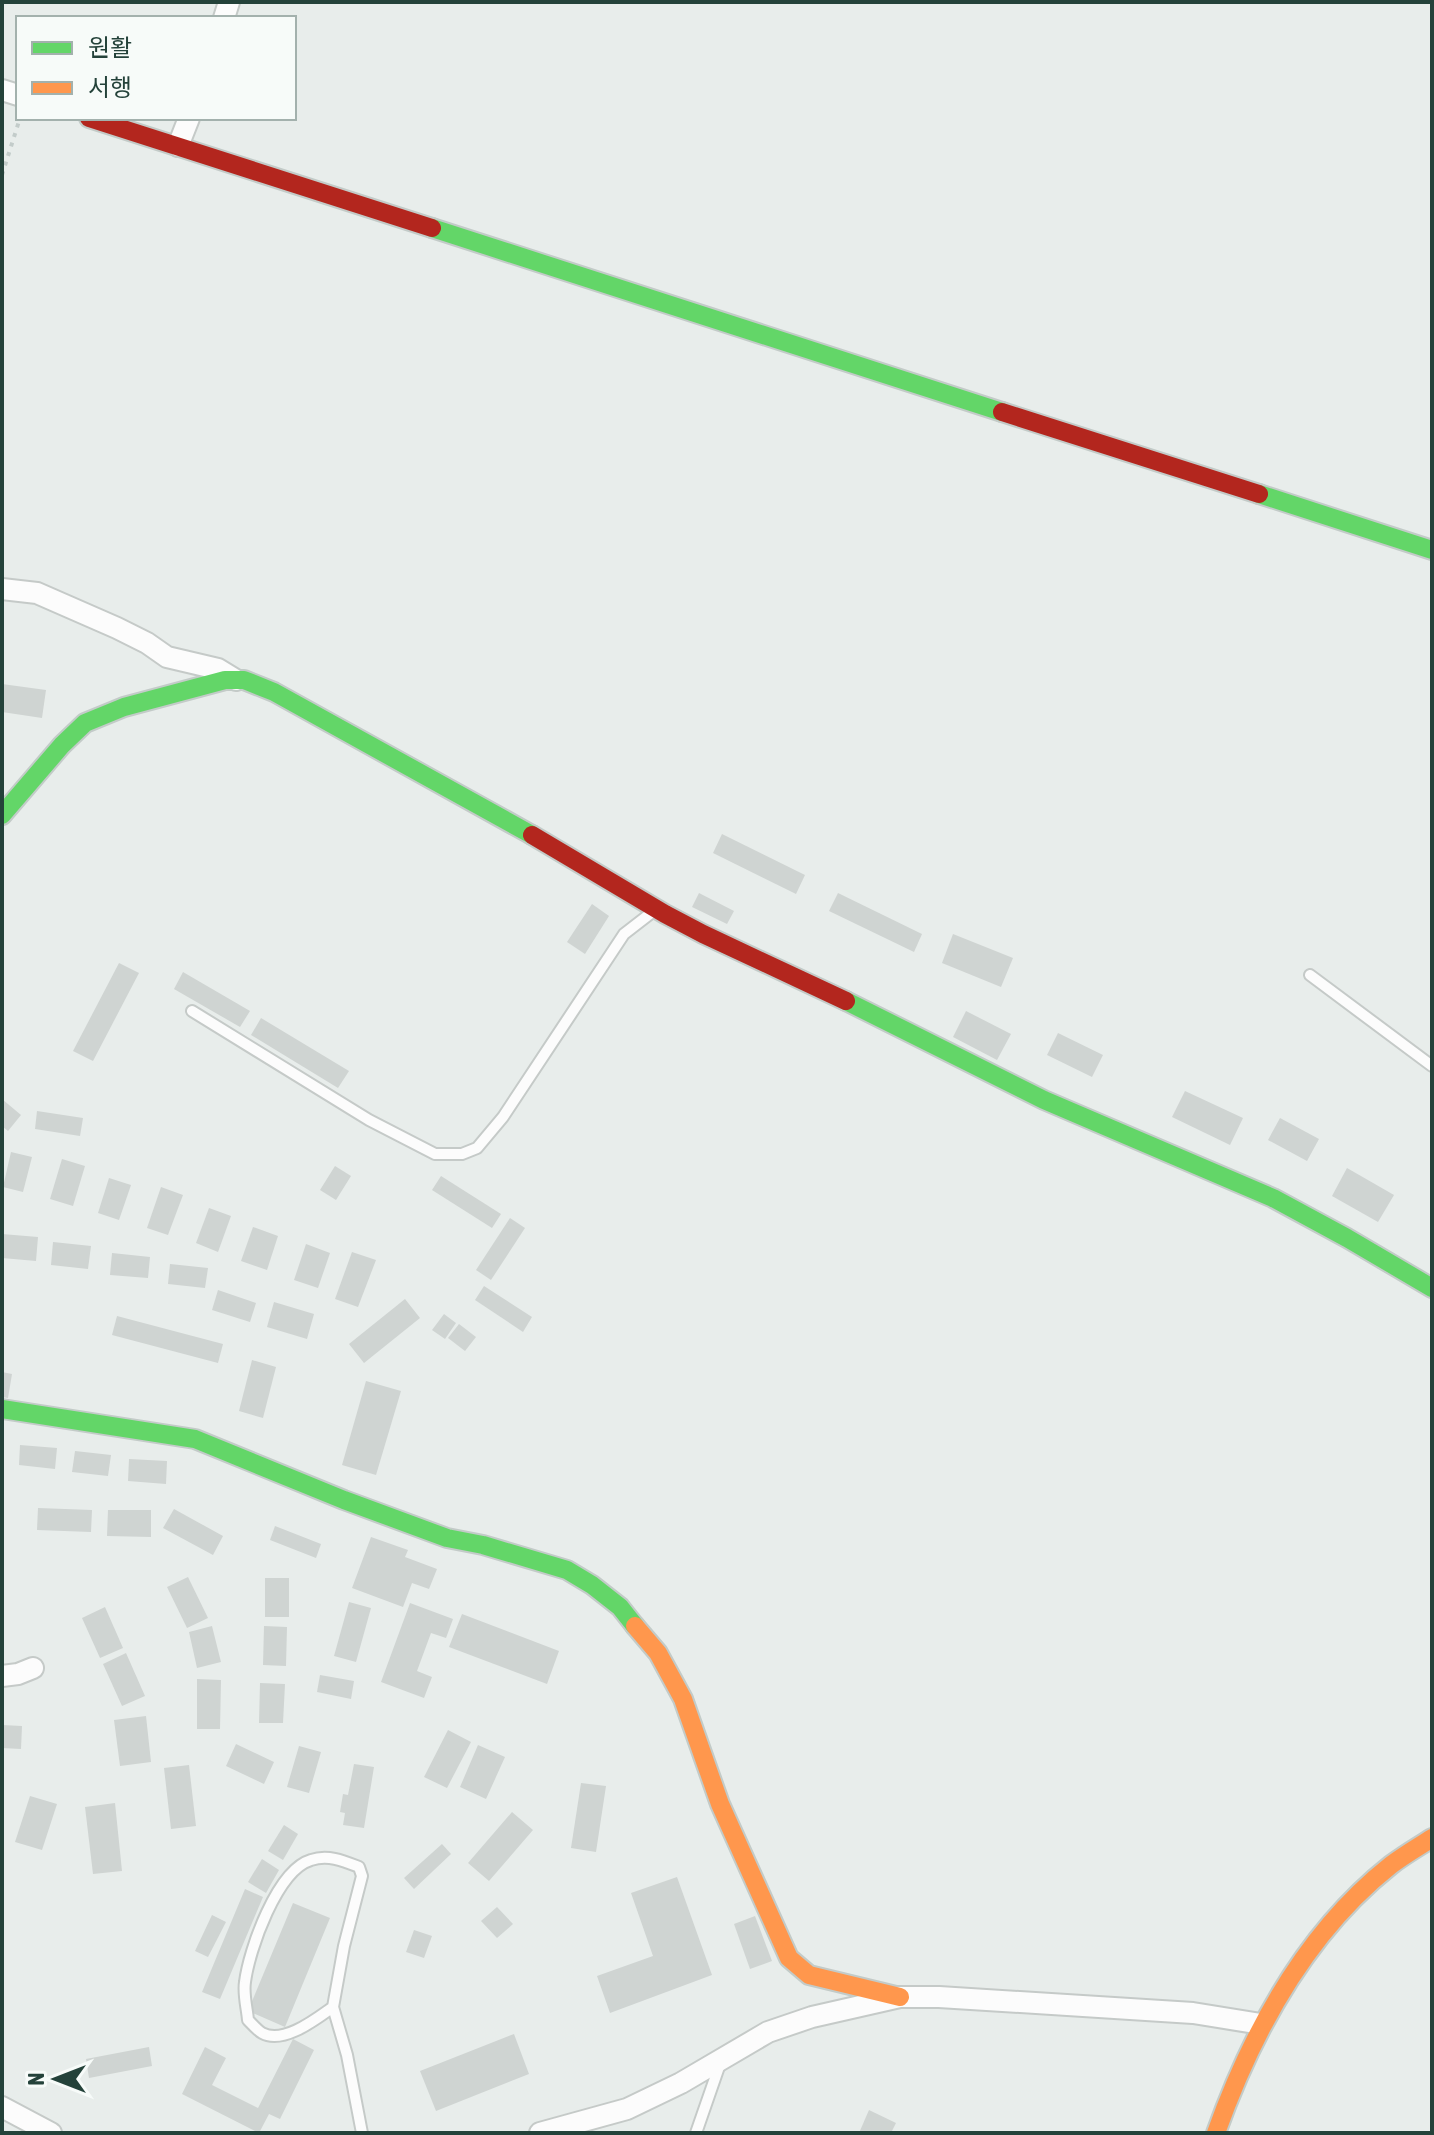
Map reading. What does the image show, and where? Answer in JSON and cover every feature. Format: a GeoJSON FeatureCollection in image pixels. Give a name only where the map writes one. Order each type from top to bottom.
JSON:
{"type":"FeatureCollection","features":[{"type":"Feature","properties":{"kind":"street"},"geometry":{"type":"LineString","coordinates":[[95,120],[1432,550]]}},
{"type":"Feature","properties":{"kind":"street"},"geometry":{"type":"LineString","coordinates":[[178,146],[188,120]]}},
{"type":"Feature","properties":{"kind":"street"},"geometry":{"type":"LineString","coordinates":[[2,589],[37,593],[117,628],[167,657],[218,669],[236,680]]}},
{"type":"Feature","properties":{"kind":"street"},"geometry":{"type":"LineString","coordinates":[[2,815],[85,723],[124,707],[225,680],[244,680],[274,692],[562,851],[703,934],[832,994],[1044,1100],[1273,1198],[1432,1288]]}},
{"type":"Feature","properties":{"kind":"street"},"geometry":{"type":"LineString","coordinates":[[2,1409],[195,1439],[447,1538],[483,1545],[567,1570],[592,1585],[620,1607],[658,1653],[683,1699],[720,1804],[789,1958],[809,1975],[900,1997]]}},
{"type":"Feature","properties":{"kind":"street"},"geometry":{"type":"LineString","coordinates":[[2,1676],[33,1668]]}},
{"type":"Feature","properties":{"kind":"street"},"geometry":{"type":"LineString","coordinates":[[1216,2133],[1261,2024],[1288,1979],[1333,1920],[1384,1871],[1432,1838]]}},
{"type":"Feature","properties":{"kind":"street"},"geometry":{"type":"LineString","coordinates":[[540,2133],[627,2109],[768,2032],[812,2017],[900,1997],[1193,2013],[1261,2024]]}},
{"type":"Feature","properties":{"kind":"street"},"geometry":{"type":"LineString","coordinates":[[2,2107],[51,2133]]}},
{"type":"Feature","properties":{"kind":"lane"},"geometry":{"type":"LineString","coordinates":[[192,1011],[369,1120],[435,1154],[462,1154],[477,1148],[503,1117],[624,934],[657,908]]}},
{"type":"Feature","properties":{"kind":"lane"},"geometry":{"type":"LineString","coordinates":[[1310,975],[1432,1066]]}},
{"type":"Feature","properties":{"kind":"lane"},"geometry":{"type":"LineString","coordinates":[[333,2007],[299,2031],[277,2035],[264,2035],[248,2020],[244,1984],[254,1946],[276,1891],[296,1868],[311,1859],[337,1858],[359,1867],[362,1876],[344,1946],[333,2007],[347,2055],[362,2133]]}},
{"type":"Feature","properties":{"kind":"lane"},"geometry":{"type":"LineString","coordinates":[[696,2133],[722,2059]]}},
{"type":"Feature","properties":{"kind":"path"},"geometry":{"type":"LineString","coordinates":[[2,175],[19,120]]}},
{"type":"Feature","properties":{"kind":"building"},"geometry":{"type":"Polygon","coordinates":[[[2,684],[46,690],[42,718],[2,712],[2,684]]]}},
{"type":"Feature","properties":{"kind":"building"},"geometry":{"type":"Polygon","coordinates":[[[722,834],[805,875],[796,894],[713,853],[722,834]]]}},
{"type":"Feature","properties":{"kind":"building"},"geometry":{"type":"Polygon","coordinates":[[[699,893],[734,911],[727,924],[692,907],[699,893]]]}},
{"type":"Feature","properties":{"kind":"building"},"geometry":{"type":"Polygon","coordinates":[[[838,893],[922,934],[914,952],[829,911],[838,893]]]}},
{"type":"Feature","properties":{"kind":"building"},"geometry":{"type":"Polygon","coordinates":[[[592,904],[609,916],[585,954],[567,942],[592,904]]]}},
{"type":"Feature","properties":{"kind":"building"},"geometry":{"type":"Polygon","coordinates":[[[953,934],[1013,958],[1001,987],[942,963],[953,934]]]}},
{"type":"Feature","properties":{"kind":"building"},"geometry":{"type":"Polygon","coordinates":[[[119,963],[139,973],[93,1061],[73,1051],[119,963]]]}},
{"type":"Feature","properties":{"kind":"building"},"geometry":{"type":"Polygon","coordinates":[[[183,972],[250,1011],[240,1027],[174,989],[183,972]]]}},
{"type":"Feature","properties":{"kind":"building"},"geometry":{"type":"Polygon","coordinates":[[[966,1011],[1011,1034],[997,1060],[953,1037],[966,1011]]]}},
{"type":"Feature","properties":{"kind":"building"},"geometry":{"type":"Polygon","coordinates":[[[261,1018],[349,1071],[338,1088],[251,1035],[261,1018]]]}},
{"type":"Feature","properties":{"kind":"building"},"geometry":{"type":"Polygon","coordinates":[[[1058,1033],[1103,1055],[1092,1077],[1047,1055],[1058,1033]]]}},
{"type":"Feature","properties":{"kind":"building"},"geometry":{"type":"Polygon","coordinates":[[[1185,1091],[1243,1118],[1230,1145],[1172,1117],[1185,1091]]]}},
{"type":"Feature","properties":{"kind":"building"},"geometry":{"type":"Polygon","coordinates":[[[2,1099],[21,1115],[8,1131],[2,1126],[2,1099]]]}},
{"type":"Feature","properties":{"kind":"building"},"geometry":{"type":"Polygon","coordinates":[[[37,1111],[83,1118],[80,1136],[35,1129],[37,1111]]]}},
{"type":"Feature","properties":{"kind":"building"},"geometry":{"type":"Polygon","coordinates":[[[1280,1118],[1319,1139],[1307,1161],[1268,1140],[1280,1118]]]}},
{"type":"Feature","properties":{"kind":"building"},"geometry":{"type":"Polygon","coordinates":[[[11,1152],[32,1157],[23,1192],[3,1187],[11,1152]]]}},
{"type":"Feature","properties":{"kind":"building"},"geometry":{"type":"Polygon","coordinates":[[[62,1159],[85,1166],[73,1206],[50,1199],[62,1159]]]}},
{"type":"Feature","properties":{"kind":"building"},"geometry":{"type":"Polygon","coordinates":[[[335,1166],[351,1176],[336,1200],[320,1190],[335,1166]]]}},
{"type":"Feature","properties":{"kind":"building"},"geometry":{"type":"Polygon","coordinates":[[[1347,1168],[1394,1195],[1378,1222],[1332,1196],[1347,1168]]]}},
{"type":"Feature","properties":{"kind":"building"},"geometry":{"type":"Polygon","coordinates":[[[441,1176],[501,1214],[492,1228],[432,1190],[441,1176]]]}},
{"type":"Feature","properties":{"kind":"building"},"geometry":{"type":"Polygon","coordinates":[[[109,1178],[131,1185],[119,1220],[98,1213],[109,1178]]]}},
{"type":"Feature","properties":{"kind":"building"},"geometry":{"type":"Polygon","coordinates":[[[161,1187],[183,1195],[168,1235],[147,1228],[161,1187]]]}},
{"type":"Feature","properties":{"kind":"building"},"geometry":{"type":"Polygon","coordinates":[[[209,1208],[231,1216],[218,1252],[196,1243],[209,1208]]]}},
{"type":"Feature","properties":{"kind":"building"},"geometry":{"type":"Polygon","coordinates":[[[510,1218],[525,1228],[491,1280],[476,1270],[510,1218]]]}},
{"type":"Feature","properties":{"kind":"building"},"geometry":{"type":"Polygon","coordinates":[[[253,1227],[278,1236],[267,1270],[241,1261],[253,1227]]]}},
{"type":"Feature","properties":{"kind":"building"},"geometry":{"type":"Polygon","coordinates":[[[2,1234],[38,1237],[36,1261],[2,1258],[2,1234]]]}},
{"type":"Feature","properties":{"kind":"building"},"geometry":{"type":"Polygon","coordinates":[[[53,1242],[91,1246],[88,1269],[51,1265],[53,1242]]]}},
{"type":"Feature","properties":{"kind":"building"},"geometry":{"type":"Polygon","coordinates":[[[306,1244],[330,1253],[318,1288],[294,1280],[306,1244]]]}},
{"type":"Feature","properties":{"kind":"building"},"geometry":{"type":"Polygon","coordinates":[[[352,1252],[376,1260],[358,1307],[335,1299],[352,1252]]]}},
{"type":"Feature","properties":{"kind":"building"},"geometry":{"type":"Polygon","coordinates":[[[112,1253],[150,1257],[148,1278],[110,1275],[112,1253]]]}},
{"type":"Feature","properties":{"kind":"building"},"geometry":{"type":"Polygon","coordinates":[[[170,1264],[208,1268],[205,1288],[168,1284],[170,1264]]]}},
{"type":"Feature","properties":{"kind":"building"},"geometry":{"type":"Polygon","coordinates":[[[484,1286],[532,1317],[523,1332],[475,1300],[484,1286]]]}},
{"type":"Feature","properties":{"kind":"building"},"geometry":{"type":"Polygon","coordinates":[[[218,1290],[256,1303],[250,1322],[212,1310],[218,1290]]]}},
{"type":"Feature","properties":{"kind":"building"},"geometry":{"type":"Polygon","coordinates":[[[405,1299],[420,1318],[364,1363],[349,1344],[405,1299]]]}},
{"type":"Feature","properties":{"kind":"building"},"geometry":{"type":"Polygon","coordinates":[[[274,1302],[314,1314],[307,1339],[267,1327],[274,1302]]]}},
{"type":"Feature","properties":{"kind":"building"},"geometry":{"type":"Polygon","coordinates":[[[444,1314],[456,1323],[445,1339],[432,1330],[444,1314]]]}},
{"type":"Feature","properties":{"kind":"building"},"geometry":{"type":"Polygon","coordinates":[[[117,1316],[223,1344],[218,1363],[112,1335],[117,1316]]]}},
{"type":"Feature","properties":{"kind":"building"},"geometry":{"type":"Polygon","coordinates":[[[459,1324],[476,1337],[465,1351],[448,1338],[459,1324]]]}},
{"type":"Feature","properties":{"kind":"building"},"geometry":{"type":"Polygon","coordinates":[[[252,1360],[276,1367],[263,1418],[239,1411],[252,1360]]]}},
{"type":"Feature","properties":{"kind":"building"},"geometry":{"type":"Polygon","coordinates":[[[2,1372],[12,1374],[8,1398],[2,1397],[2,1372]]]}},
{"type":"Feature","properties":{"kind":"building"},"geometry":{"type":"Polygon","coordinates":[[[366,1381],[401,1391],[376,1475],[342,1465],[366,1381]]]}},
{"type":"Feature","properties":{"kind":"building"},"geometry":{"type":"Polygon","coordinates":[[[20,1445],[57,1448],[55,1469],[19,1465],[20,1445]]]}},
{"type":"Feature","properties":{"kind":"building"},"geometry":{"type":"Polygon","coordinates":[[[75,1451],[111,1455],[108,1476],[72,1472],[75,1451]]]}},
{"type":"Feature","properties":{"kind":"building"},"geometry":{"type":"Polygon","coordinates":[[[129,1459],[167,1461],[166,1484],[128,1481],[129,1459]]]}},
{"type":"Feature","properties":{"kind":"building"},"geometry":{"type":"Polygon","coordinates":[[[38,1508],[92,1510],[91,1532],[37,1530],[38,1508]]]}},
{"type":"Feature","properties":{"kind":"building"},"geometry":{"type":"Polygon","coordinates":[[[174,1509],[223,1536],[213,1555],[163,1528],[174,1509]]]}},
{"type":"Feature","properties":{"kind":"building"},"geometry":{"type":"Polygon","coordinates":[[[108,1510],[151,1510],[151,1537],[107,1536],[108,1510]]]}},
{"type":"Feature","properties":{"kind":"building"},"geometry":{"type":"Polygon","coordinates":[[[275,1526],[321,1544],[316,1558],[270,1540],[275,1526]]]}},
{"type":"Feature","properties":{"kind":"building"},"geometry":{"type":"Polygon","coordinates":[[[371,1537],[408,1550],[405,1557],[437,1569],[429,1589],[412,1583],[403,1607],[352,1588],[371,1537]]]}},
{"type":"Feature","properties":{"kind":"building"},"geometry":{"type":"Polygon","coordinates":[[[188,1577],[208,1618],[187,1628],[167,1587],[188,1577]]]}},
{"type":"Feature","properties":{"kind":"building"},"geometry":{"type":"Polygon","coordinates":[[[265,1578],[289,1578],[289,1617],[265,1617],[265,1578]]]}},
{"type":"Feature","properties":{"kind":"building"},"geometry":{"type":"Polygon","coordinates":[[[349,1602],[371,1608],[356,1662],[334,1656],[349,1602]]]}},
{"type":"Feature","properties":{"kind":"building"},"geometry":{"type":"Polygon","coordinates":[[[410,1603],[453,1619],[446,1638],[431,1633],[417,1671],[432,1677],[424,1698],[381,1682],[410,1603]]]}},
{"type":"Feature","properties":{"kind":"building"},"geometry":{"type":"Polygon","coordinates":[[[105,1607],[123,1648],[100,1658],[82,1618],[105,1607]]]}},
{"type":"Feature","properties":{"kind":"building"},"geometry":{"type":"Polygon","coordinates":[[[462,1614],[559,1651],[547,1684],[449,1647],[462,1614]]]}},
{"type":"Feature","properties":{"kind":"building"},"geometry":{"type":"Polygon","coordinates":[[[212,1626],[221,1662],[197,1668],[189,1632],[212,1626]]]}},
{"type":"Feature","properties":{"kind":"building"},"geometry":{"type":"Polygon","coordinates":[[[264,1626],[287,1627],[286,1666],[263,1665],[264,1626]]]}},
{"type":"Feature","properties":{"kind":"building"},"geometry":{"type":"Polygon","coordinates":[[[126,1653],[145,1696],[122,1706],[103,1664],[126,1653]]]}},
{"type":"Feature","properties":{"kind":"building"},"geometry":{"type":"Polygon","coordinates":[[[320,1675],[354,1681],[351,1699],[317,1692],[320,1675]]]}},
{"type":"Feature","properties":{"kind":"building"},"geometry":{"type":"Polygon","coordinates":[[[197,1679],[221,1680],[220,1729],[197,1729],[197,1679]]]}},
{"type":"Feature","properties":{"kind":"building"},"geometry":{"type":"Polygon","coordinates":[[[260,1683],[285,1684],[283,1723],[259,1723],[260,1683]]]}},
{"type":"Feature","properties":{"kind":"building"},"geometry":{"type":"Polygon","coordinates":[[[146,1716],[151,1762],[120,1766],[114,1720],[146,1716]]]}},
{"type":"Feature","properties":{"kind":"building"},"geometry":{"type":"Polygon","coordinates":[[[2,1725],[22,1726],[21,1749],[2,1748],[2,1725]]]}},
{"type":"Feature","properties":{"kind":"building"},"geometry":{"type":"Polygon","coordinates":[[[448,1730],[471,1742],[447,1788],[424,1777],[448,1730]]]}},
{"type":"Feature","properties":{"kind":"building"},"geometry":{"type":"Polygon","coordinates":[[[236,1744],[274,1762],[264,1784],[226,1766],[236,1744]]]}},
{"type":"Feature","properties":{"kind":"building"},"geometry":{"type":"Polygon","coordinates":[[[478,1745],[505,1757],[486,1799],[460,1787],[478,1745]]]}},
{"type":"Feature","properties":{"kind":"building"},"geometry":{"type":"Polygon","coordinates":[[[299,1746],[321,1752],[309,1793],[287,1787],[299,1746]]]}},
{"type":"Feature","properties":{"kind":"building"},"geometry":{"type":"Polygon","coordinates":[[[354,1764],[374,1767],[364,1828],[343,1825],[345,1813],[340,1812],[343,1794],[348,1795],[354,1764]]]}},
{"type":"Feature","properties":{"kind":"building"},"geometry":{"type":"Polygon","coordinates":[[[189,1765],[196,1826],[171,1829],[164,1768],[189,1765]]]}},
{"type":"Feature","properties":{"kind":"building"},"geometry":{"type":"Polygon","coordinates":[[[581,1783],[606,1786],[596,1852],[571,1848],[581,1783]]]}},
{"type":"Feature","properties":{"kind":"building"},"geometry":{"type":"Polygon","coordinates":[[[30,1796],[57,1804],[42,1850],[15,1842],[30,1796]]]}},
{"type":"Feature","properties":{"kind":"building"},"geometry":{"type":"Polygon","coordinates":[[[115,1803],[122,1871],[93,1874],[85,1807],[115,1803]]]}},
{"type":"Feature","properties":{"kind":"building"},"geometry":{"type":"Polygon","coordinates":[[[512,1812],[533,1830],[489,1881],[468,1863],[512,1812]]]}},
{"type":"Feature","properties":{"kind":"building"},"geometry":{"type":"Polygon","coordinates":[[[284,1825],[298,1834],[283,1860],[268,1851],[284,1825]]]}},
{"type":"Feature","properties":{"kind":"building"},"geometry":{"type":"Polygon","coordinates":[[[442,1844],[451,1854],[414,1889],[404,1878],[442,1844]]]}},
{"type":"Feature","properties":{"kind":"building"},"geometry":{"type":"Polygon","coordinates":[[[262,1859],[279,1870],[266,1893],[248,1882],[262,1859]]]}},
{"type":"Feature","properties":{"kind":"building"},"geometry":{"type":"Polygon","coordinates":[[[677,1877],[712,1975],[610,2013],[597,1976],[653,1956],[631,1893],[677,1877]]]}},
{"type":"Feature","properties":{"kind":"building"},"geometry":{"type":"Polygon","coordinates":[[[245,1889],[263,1897],[220,1999],[202,1992],[245,1889]]]}},
{"type":"Feature","properties":{"kind":"building"},"geometry":{"type":"Polygon","coordinates":[[[293,1903],[330,1918],[285,2027],[248,2011],[293,1903]]]}},
{"type":"Feature","properties":{"kind":"building"},"geometry":{"type":"Polygon","coordinates":[[[497,1907],[513,1924],[497,1938],[481,1921],[497,1907]]]}},
{"type":"Feature","properties":{"kind":"building"},"geometry":{"type":"Polygon","coordinates":[[[212,1915],[226,1922],[208,1957],[195,1951],[212,1915]]]}},
{"type":"Feature","properties":{"kind":"building"},"geometry":{"type":"Polygon","coordinates":[[[755,1916],[772,1961],[750,1969],[734,1924],[755,1916]]]}},
{"type":"Feature","properties":{"kind":"building"},"geometry":{"type":"Polygon","coordinates":[[[414,1930],[432,1936],[424,1958],[406,1952],[414,1930]]]}},
{"type":"Feature","properties":{"kind":"building"},"geometry":{"type":"Polygon","coordinates":[[[514,2034],[529,2074],[436,2111],[420,2071],[514,2034]]]}},
{"type":"Feature","properties":{"kind":"building"},"geometry":{"type":"Polygon","coordinates":[[[293,2039],[314,2050],[280,2119],[269,2114],[259,2133],[182,2094],[205,2047],[226,2058],[212,2085],[258,2108],[293,2039]]]}},
{"type":"Feature","properties":{"kind":"building"},"geometry":{"type":"Polygon","coordinates":[[[149,2047],[152,2066],[89,2078],[86,2059],[149,2047]]]}},
{"type":"Feature","properties":{"kind":"building"},"geometry":{"type":"Polygon","coordinates":[[[869,2110],[896,2123],[891,2133],[859,2133],[869,2110]]]}},
{"type":"Feature","properties":{"kind":"traffic: fast"},"geometry":{"type":"LineString","coordinates":[[432,228],[1002,412]]}},
{"type":"Feature","properties":{"kind":"traffic: fast"},"geometry":{"type":"LineString","coordinates":[[1259,494],[1432,550]]}},
{"type":"Feature","properties":{"kind":"traffic: fast"},"geometry":{"type":"LineString","coordinates":[[2,815],[85,723],[124,707],[225,680],[244,680],[274,692],[532,835]]}},
{"type":"Feature","properties":{"kind":"traffic: fast"},"geometry":{"type":"LineString","coordinates":[[846,1001],[1044,1100],[1273,1198],[1432,1288]]}},
{"type":"Feature","properties":{"kind":"traffic: fast"},"geometry":{"type":"LineString","coordinates":[[2,1409],[195,1439],[447,1538],[483,1545],[567,1570],[620,1607],[635,1626]]}},
{"type":"Feature","properties":{"kind":"traffic: slow"},"geometry":{"type":"LineString","coordinates":[[635,1626],[658,1653],[683,1699],[720,1804],[789,1958],[809,1975],[900,1997]]}},
{"type":"Feature","properties":{"kind":"traffic: slow"},"geometry":{"type":"LineString","coordinates":[[1216,2133],[1246,2058],[1307,1953],[1360,1892],[1391,1865],[1432,1838]]}},
{"type":"Feature","properties":{"kind":"traffic: jam"},"geometry":{"type":"LineString","coordinates":[[95,120],[432,228]]}},
{"type":"Feature","properties":{"kind":"traffic: jam"},"geometry":{"type":"LineString","coordinates":[[1002,412],[1259,494]]}},
{"type":"Feature","properties":{"kind":"traffic: jam"},"geometry":{"type":"LineString","coordinates":[[532,835],[665,914],[846,1001]]}}]}
